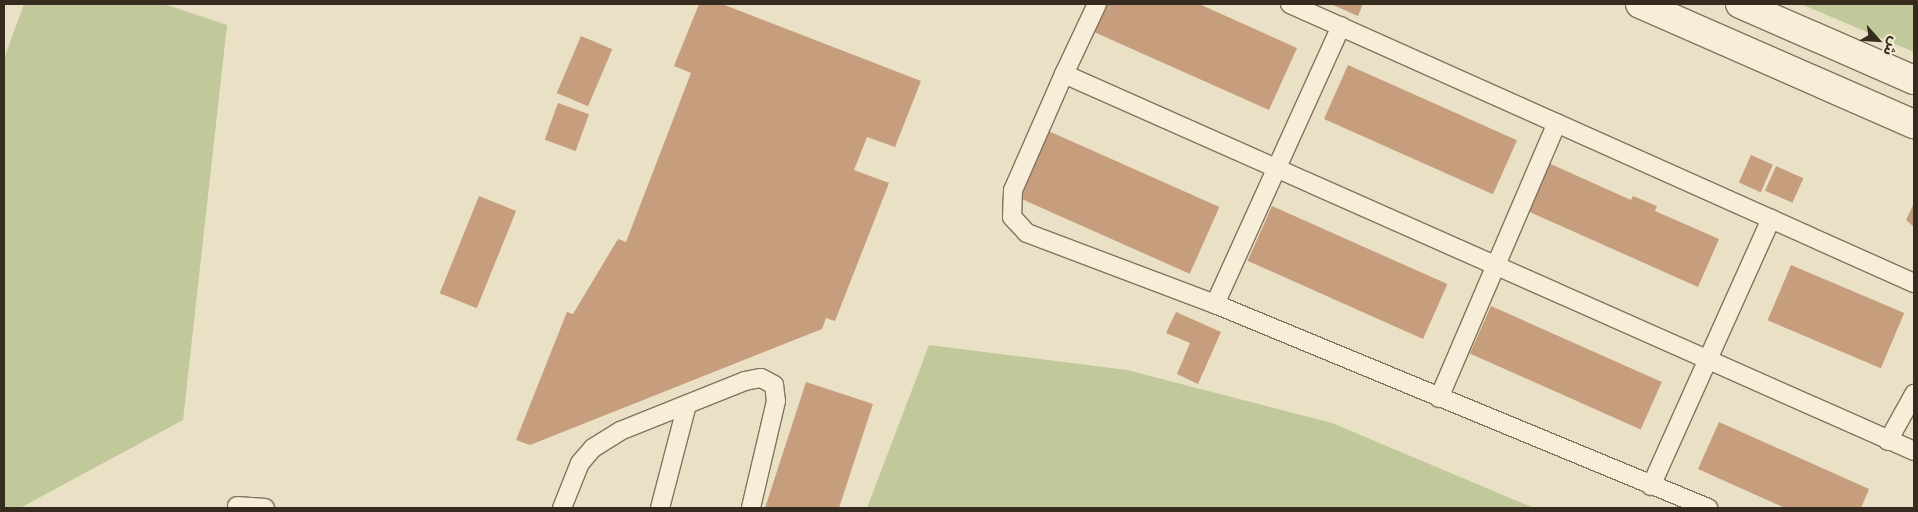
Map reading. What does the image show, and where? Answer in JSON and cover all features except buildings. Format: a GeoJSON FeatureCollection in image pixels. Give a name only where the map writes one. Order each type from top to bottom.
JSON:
{"type":"FeatureCollection","features":[{"type":"Feature","properties":{"kind":"main road"},"geometry":{"type":"LineString","coordinates":[[1640,4],[1914,124]]}},
{"type":"Feature","properties":{"kind":"main road"},"geometry":{"type":"LineString","coordinates":[[1740,4],[1914,80]]}},
{"type":"Feature","properties":{"kind":"lane"},"geometry":{"type":"LineString","coordinates":[[1097,4],[1013,190],[1012,217],[1027,233],[1215,304],[1708,508]]}},
{"type":"Feature","properties":{"kind":"lane"},"geometry":{"type":"LineString","coordinates":[[1290,4],[1914,282]]}},
{"type":"Feature","properties":{"kind":"lane"},"geometry":{"type":"LineString","coordinates":[[1215,304],[1274,168],[1341,26]]}},
{"type":"Feature","properties":{"kind":"lane"},"geometry":{"type":"LineString","coordinates":[[1064,74],[1914,451]]}},
{"type":"Feature","properties":{"kind":"lane"},"geometry":{"type":"LineString","coordinates":[[1439,398],[1557,123]]}},
{"type":"Feature","properties":{"kind":"lane"},"geometry":{"type":"LineString","coordinates":[[1651,486],[1771,219]]}},
{"type":"Feature","properties":{"kind":"lane"},"geometry":{"type":"LineString","coordinates":[[562,508],[580,463],[593,448],[620,432],[687,404],[745,380],[761,378],[774,385],[776,401],[751,508]]}},
{"type":"Feature","properties":{"kind":"lane"},"geometry":{"type":"LineString","coordinates":[[1888,441],[1914,394]]}},
{"type":"Feature","properties":{"kind":"lane"},"geometry":{"type":"LineString","coordinates":[[660,508],[687,404]]}},
{"type":"Feature","properties":{"kind":"lane"},"geometry":{"type":"LineString","coordinates":[[236,506],[265,508]]}},
{"type":"Feature","properties":{"kind":"green space"},"geometry":{"type":"Polygon","coordinates":[[[24,4],[164,4],[227,25],[183,420],[20,508],[4,508],[4,59],[24,4]]]}},
{"type":"Feature","properties":{"kind":"green space"},"geometry":{"type":"Polygon","coordinates":[[[1801,4],[1914,4],[1914,52],[1801,4]]]}},
{"type":"Feature","properties":{"kind":"green space"},"geometry":{"type":"Polygon","coordinates":[[[929,345],[1127,370],[1332,423],[1534,508],[867,508],[929,345]]]}}]}
